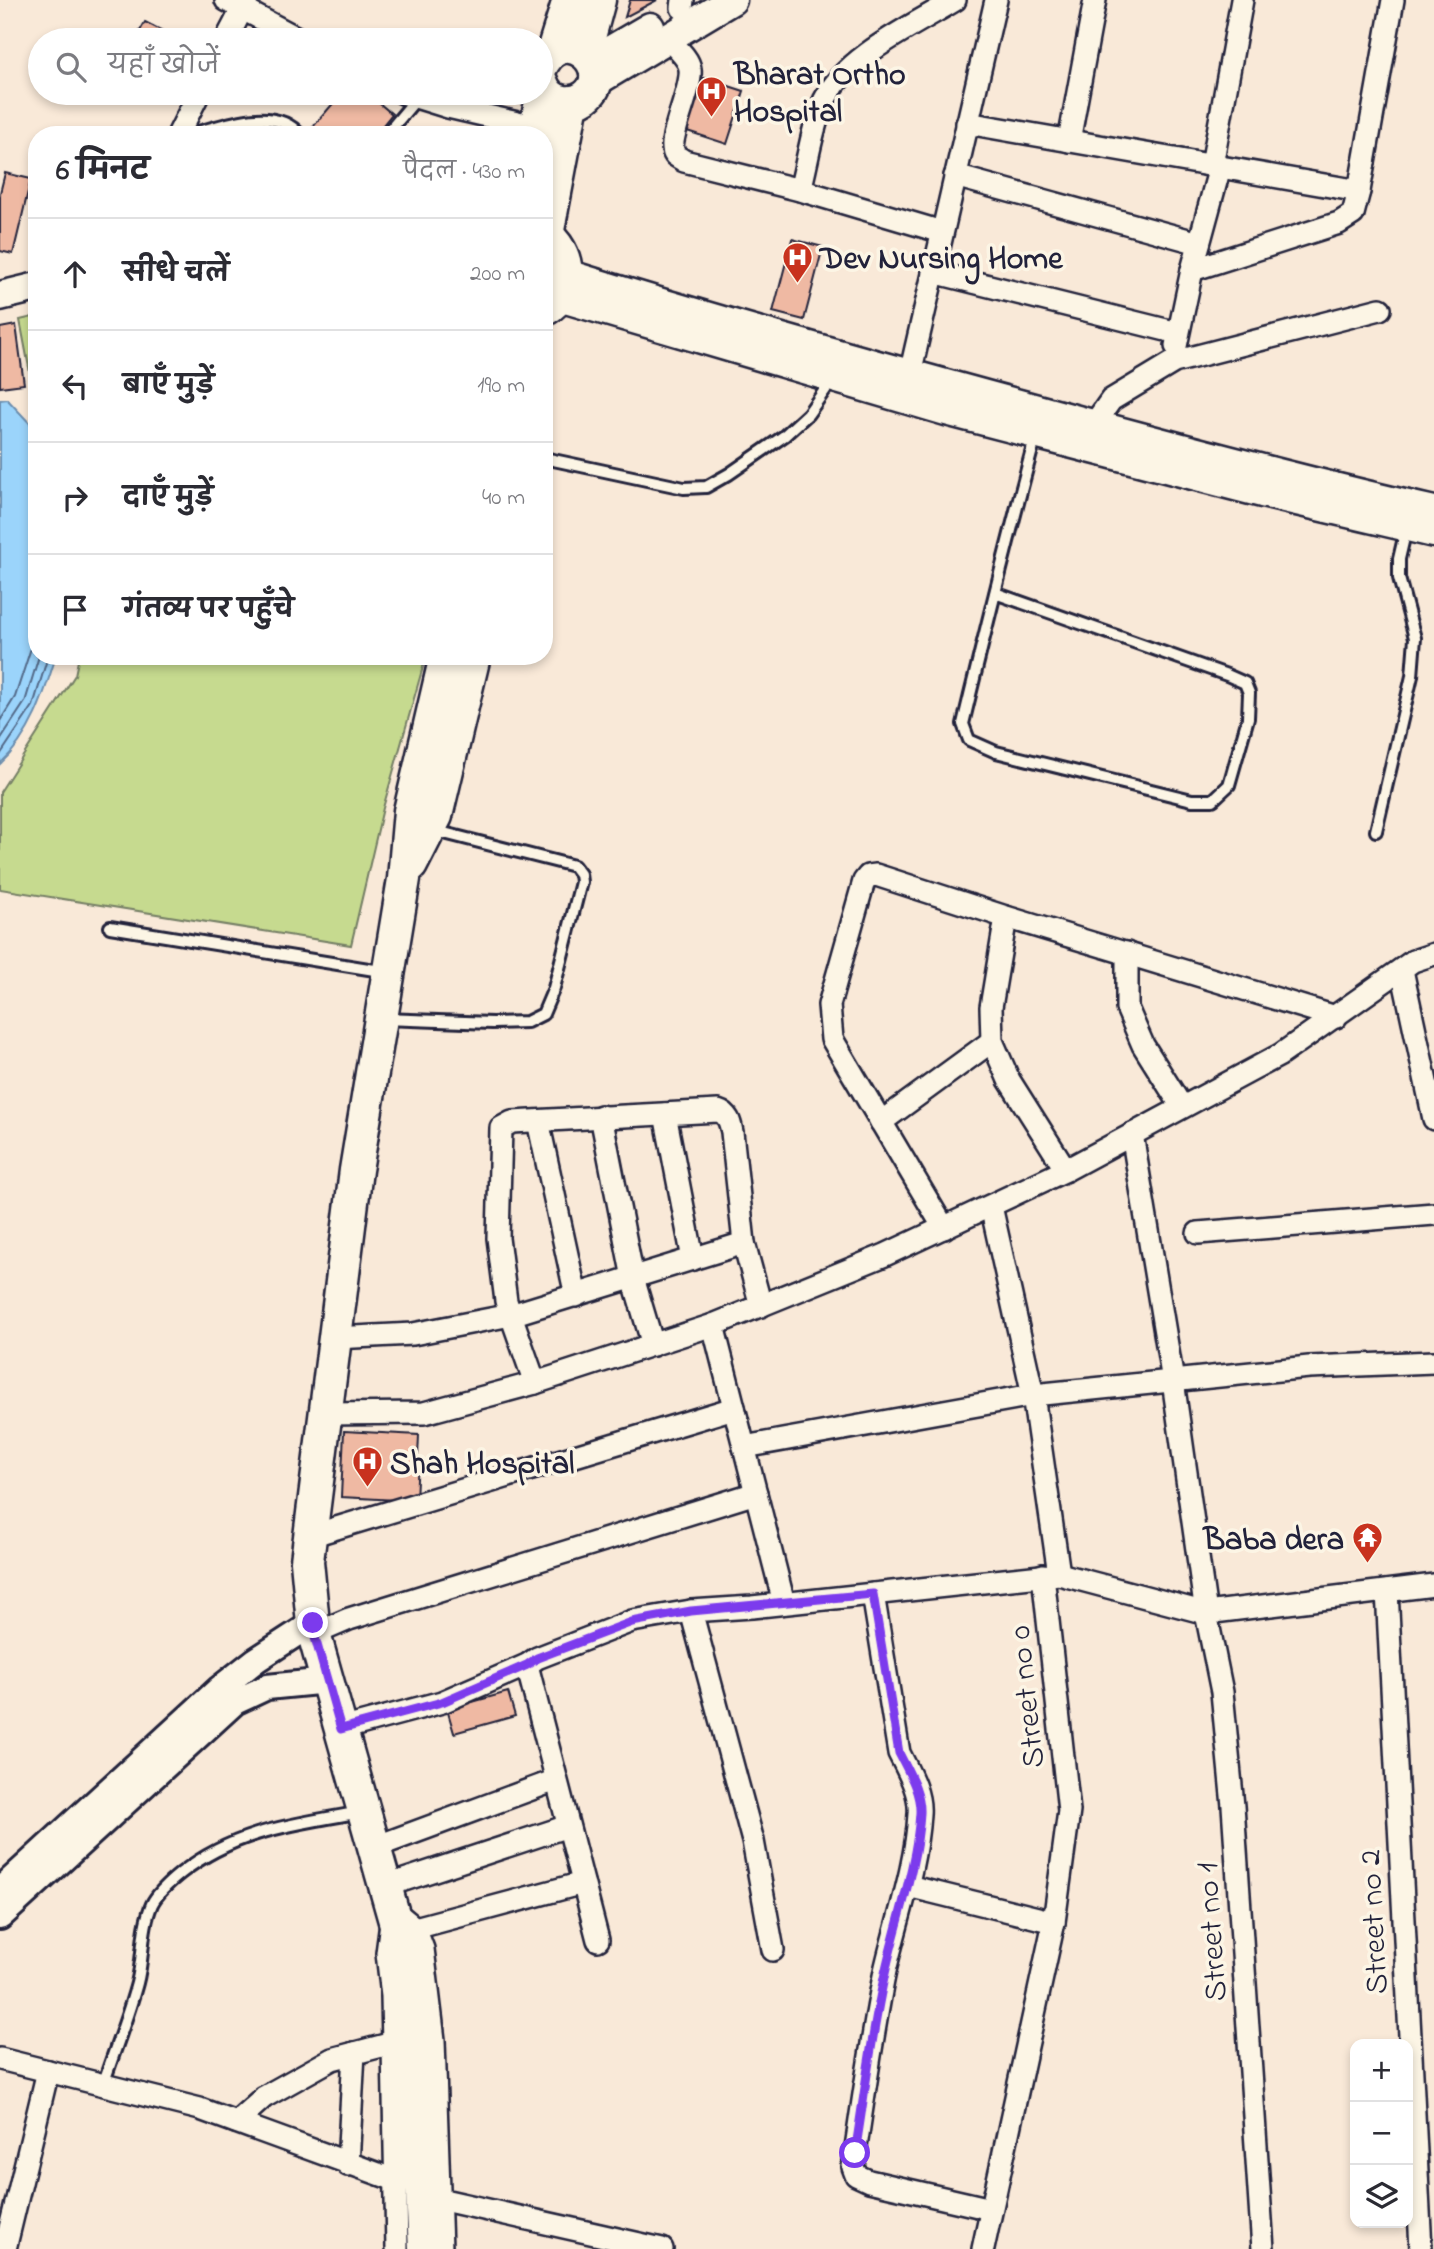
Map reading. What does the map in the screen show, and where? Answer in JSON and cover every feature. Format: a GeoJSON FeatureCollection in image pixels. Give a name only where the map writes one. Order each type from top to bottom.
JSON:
{"type":"FeatureCollection","features":[{"type":"Feature","properties":{"kind":"main road"},"geometry":{"type":"LineString","coordinates":[[553,46],[569,0]]}},
{"type":"Feature","properties":{"kind":"main road"},"geometry":{"type":"LineString","coordinates":[[553,98],[572,103],[591,92],[591,65],[599,0]]}},
{"type":"Feature","properties":{"kind":"main road"},"geometry":{"type":"LineString","coordinates":[[591,65],[668,39],[732,0]]}},
{"type":"Feature","properties":{"kind":"main road"},"geometry":{"type":"LineString","coordinates":[[591,65],[687,3]]}},
{"type":"Feature","properties":{"kind":"main road"},"geometry":{"type":"LineString","coordinates":[[553,61],[564,47],[574,47],[591,65]]}},
{"type":"Feature","properties":{"kind":"main road"},"geometry":{"type":"LineString","coordinates":[[553,199],[572,103]]}},
{"type":"Feature","properties":{"kind":"main road"},"geometry":{"type":"LineString","coordinates":[[536,126],[539,105]]}},
{"type":"Feature","properties":{"kind":"main road"},"geometry":{"type":"LineString","coordinates":[[553,239],[564,256],[557,294]]}},
{"type":"Feature","properties":{"kind":"main road"},"geometry":{"type":"LineString","coordinates":[[0,296],[28,290]]}},
{"type":"Feature","properties":{"kind":"main road"},"geometry":{"type":"LineString","coordinates":[[557,294],[833,378],[907,387]]}},
{"type":"Feature","properties":{"kind":"main road"},"geometry":{"type":"LineString","coordinates":[[557,294],[752,331],[907,387],[1041,423],[1262,492],[1434,533]]}},
{"type":"Feature","properties":{"kind":"main road"},"geometry":{"type":"LineString","coordinates":[[1041,423],[1094,424],[1276,474],[1434,511]]}},
{"type":"Feature","properties":{"kind":"main road"},"geometry":{"type":"LineString","coordinates":[[425,2249],[416,2073],[398,1908],[375,1847],[314,1629],[307,1561],[356,1170],[404,879],[410,811],[444,665]]}},
{"type":"Feature","properties":{"kind":"main road"},"geometry":{"type":"LineString","coordinates":[[404,879],[436,817],[472,665]]}},
{"type":"Feature","properties":{"kind":"street"},"geometry":{"type":"LineString","coordinates":[[800,190],[823,103],[838,78],[856,61],[955,0]]}},
{"type":"Feature","properties":{"kind":"street"},"geometry":{"type":"LineString","coordinates":[[907,387],[996,0]]}},
{"type":"Feature","properties":{"kind":"street"},"geometry":{"type":"LineString","coordinates":[[1069,141],[1095,0]]}},
{"type":"Feature","properties":{"kind":"street"},"geometry":{"type":"LineString","coordinates":[[1174,362],[1178,333],[1216,166],[1242,0]]}},
{"type":"Feature","properties":{"kind":"street"},"geometry":{"type":"LineString","coordinates":[[1192,270],[1348,219],[1353,214],[1393,0]]}},
{"type":"Feature","properties":{"kind":"street"},"geometry":{"type":"LineString","coordinates":[[230,28],[238,3],[281,28]]}},
{"type":"Feature","properties":{"kind":"street"},"geometry":{"type":"LineString","coordinates":[[668,39],[688,62],[690,69],[687,96],[673,140],[675,156],[684,161],[800,190],[942,232]]}},
{"type":"Feature","properties":{"kind":"street"},"geometry":{"type":"LineString","coordinates":[[182,126],[193,105]]}},
{"type":"Feature","properties":{"kind":"street"},"geometry":{"type":"LineString","coordinates":[[442,105],[517,126]]}},
{"type":"Feature","properties":{"kind":"street"},"geometry":{"type":"LineString","coordinates":[[967,123],[1359,191]]}},
{"type":"Feature","properties":{"kind":"street"},"geometry":{"type":"LineString","coordinates":[[955,176],[1199,243]]}},
{"type":"Feature","properties":{"kind":"street"},"geometry":{"type":"LineString","coordinates":[[933,272],[1178,333]]}},
{"type":"Feature","properties":{"kind":"street"},"geometry":{"type":"LineString","coordinates":[[1094,424],[1111,400],[1174,362],[1380,309]]}},
{"type":"Feature","properties":{"kind":"street"},"geometry":{"type":"LineString","coordinates":[[944,1228],[832,1039],[829,1005],[864,881],[868,876],[876,875],[1336,1017]]}},
{"type":"Feature","properties":{"kind":"street"},"geometry":{"type":"LineString","coordinates":[[1006,917],[991,1007],[992,1041],[1009,1080],[1066,1170]]}},
{"type":"Feature","properties":{"kind":"street"},"geometry":{"type":"LineString","coordinates":[[1127,953],[1127,1009],[1143,1045],[1182,1108]]}},
{"type":"Feature","properties":{"kind":"street"},"geometry":{"type":"LineString","coordinates":[[326,1414],[424,1413],[535,1383],[713,1325],[885,1255],[1066,1170],[1280,1055],[1413,961],[1434,954]]}},
{"type":"Feature","properties":{"kind":"street"},"geometry":{"type":"LineString","coordinates":[[1402,970],[1434,1119]]}},
{"type":"Feature","properties":{"kind":"street"},"geometry":{"type":"LineString","coordinates":[[881,1122],[992,1041]]}},
{"type":"Feature","properties":{"kind":"street"},"geometry":{"type":"LineString","coordinates":[[535,1383],[506,1301],[498,1238],[501,1128],[512,1122],[718,1111],[724,1113],[729,1120],[744,1243],[761,1306]]}},
{"type":"Feature","properties":{"kind":"street"},"geometry":{"type":"LineString","coordinates":[[665,1114],[693,1259]]}},
{"type":"Feature","properties":{"kind":"street"},"geometry":{"type":"LineString","coordinates":[[601,1116],[633,1278],[653,1345]]}},
{"type":"Feature","properties":{"kind":"street"},"geometry":{"type":"LineString","coordinates":[[538,1121],[576,1296]]}},
{"type":"Feature","properties":{"kind":"street","name":"Street no 1"},"geometry":{"type":"LineString","coordinates":[[1132,1134],[1173,1381],[1206,1613],[1222,1692],[1232,1793],[1263,2249]]}},
{"type":"Feature","properties":{"kind":"street","name":"Street no 0"},"geometry":{"type":"LineString","coordinates":[[983,2249],[1054,1922],[1069,1811],[1051,1574],[1033,1395],[991,1206]]}},
{"type":"Feature","properties":{"kind":"street"},"geometry":{"type":"LineString","coordinates":[[1198,1234],[1434,1214]]}},
{"type":"Feature","properties":{"kind":"street"},"geometry":{"type":"LineString","coordinates":[[335,1338],[413,1334],[511,1315],[744,1243]]}},
{"type":"Feature","properties":{"kind":"street"},"geometry":{"type":"LineString","coordinates":[[713,1325],[784,1603]]}},
{"type":"Feature","properties":{"kind":"street"},"geometry":{"type":"LineString","coordinates":[[744,1447],[1033,1395],[1309,1367],[1434,1362]]}},
{"type":"Feature","properties":{"kind":"street"},"geometry":{"type":"LineString","coordinates":[[310,1536],[734,1408]]}},
{"type":"Feature","properties":{"kind":"street"},"geometry":{"type":"LineString","coordinates":[[0,1890],[219,1689],[256,1660],[314,1629],[756,1493]]}},
{"type":"Feature","properties":{"kind":"street"},"geometry":{"type":"LineString","coordinates":[[341,1729],[442,1702],[527,1665],[537,1658],[632,1622],[691,1611],[1051,1574],[1206,1613],[1434,1585]]}},
{"type":"Feature","properties":{"kind":"street","name":"Street no 2"},"geometry":{"type":"LineString","coordinates":[[1387,1591],[1421,2249]]}},
{"type":"Feature","properties":{"kind":"street"},"geometry":{"type":"LineString","coordinates":[[873,1594],[899,1753],[918,1798],[920,1812],[908,1886],[885,1971],[853,2167],[856,2175],[869,2181],[991,2209]]}},
{"type":"Feature","properties":{"kind":"street"},"geometry":{"type":"LineString","coordinates":[[691,1611],[753,1841],[773,1950]]}},
{"type":"Feature","properties":{"kind":"street"},"geometry":{"type":"LineString","coordinates":[[527,1665],[598,1940]]}},
{"type":"Feature","properties":{"kind":"street"},"geometry":{"type":"LineString","coordinates":[[0,1917],[235,1702],[267,1688],[328,1681]]}},
{"type":"Feature","properties":{"kind":"street"},"geometry":{"type":"LineString","coordinates":[[375,1847],[556,1780]]}},
{"type":"Feature","properties":{"kind":"street"},"geometry":{"type":"LineString","coordinates":[[398,1908],[568,1826]]}},
{"type":"Feature","properties":{"kind":"street"},"geometry":{"type":"LineString","coordinates":[[398,1908],[583,1884]]}},
{"type":"Feature","properties":{"kind":"street"},"geometry":{"type":"LineString","coordinates":[[908,1886],[1054,1922]]}},
{"type":"Feature","properties":{"kind":"street"},"geometry":{"type":"LineString","coordinates":[[397,2249],[392,1996],[387,1953],[398,1908]]}},
{"type":"Feature","properties":{"kind":"street"},"geometry":{"type":"LineString","coordinates":[[398,1908],[423,1949],[434,2040],[441,2249]]}},
{"type":"Feature","properties":{"kind":"street"},"geometry":{"type":"LineString","coordinates":[[236,2122],[264,2097],[332,2059],[393,2043]]}},
{"type":"Feature","properties":{"kind":"street"},"geometry":{"type":"LineString","coordinates":[[348,2165],[354,2053]]}},
{"type":"Feature","properties":{"kind":"street"},"geometry":{"type":"LineString","coordinates":[[0,2059],[200,2109],[395,2180]]}},
{"type":"Feature","properties":{"kind":"street"},"geometry":{"type":"LineString","coordinates":[[5,2249],[48,2071]]}},
{"type":"Feature","properties":{"kind":"street"},"geometry":{"type":"LineString","coordinates":[[439,2199],[662,2249]]}},
{"type":"Feature","properties":{"kind":"lane"},"geometry":{"type":"LineString","coordinates":[[392,126],[404,105]]}},
{"type":"Feature","properties":{"kind":"lane"},"geometry":{"type":"LineString","coordinates":[[224,126],[256,118],[282,121],[291,126]]}},
{"type":"Feature","properties":{"kind":"lane"},"geometry":{"type":"LineString","coordinates":[[553,460],[684,488],[706,487],[784,436],[808,414],[833,378]]}},
{"type":"Feature","properties":{"kind":"lane"},"geometry":{"type":"LineString","coordinates":[[995,593],[1245,683],[1249,693],[1248,718],[1228,785],[1213,800],[1192,800],[996,752],[969,740],[963,724],[995,593],[1041,423]]}},
{"type":"Feature","properties":{"kind":"lane"},"geometry":{"type":"LineString","coordinates":[[1376,831],[1412,676],[1415,638],[1399,578],[1399,559],[1406,526]]}},
{"type":"Feature","properties":{"kind":"lane"},"geometry":{"type":"LineString","coordinates":[[381,1019],[527,1022],[543,1014],[554,988],[581,882],[580,874],[574,866],[430,829]]}},
{"type":"Feature","properties":{"kind":"lane"},"geometry":{"type":"LineString","coordinates":[[110,927],[388,973]]}},
{"type":"Feature","properties":{"kind":"lane"},"geometry":{"type":"LineString","coordinates":[[103,2085],[138,1981],[153,1901],[171,1881],[212,1851],[237,1840],[273,1829],[365,1811]]}},
{"type":"Feature","properties":{"kind":"green space"},"geometry":{"type":"Polygon","coordinates":[[[28,318],[28,362],[20,320],[28,318]]]}},
{"type":"Feature","properties":{"kind":"green space"},"geometry":{"type":"Polygon","coordinates":[[[77,665],[423,665],[383,808],[351,945],[0,889],[0,792],[75,675],[77,665]]]}},
{"type":"Feature","properties":{"kind":"water"},"geometry":{"type":"Polygon","coordinates":[[[7,399],[28,421],[28,665],[53,665],[28,728],[0,764],[0,400],[7,399]]]}},
{"type":"Feature","properties":{"kind":"building"},"geometry":{"type":"Polygon","coordinates":[[[630,0],[657,0],[625,17],[630,0]]]}},
{"type":"Feature","properties":{"kind":"building"},"geometry":{"type":"Polygon","coordinates":[[[145,22],[157,28],[142,28],[145,22]]]}},
{"type":"Feature","properties":{"kind":"building"},"geometry":{"type":"Polygon","coordinates":[[[698,76],[744,91],[727,144],[681,129],[698,76]]]}},
{"type":"Feature","properties":{"kind":"building"},"geometry":{"type":"Polygon","coordinates":[[[332,105],[381,105],[392,114],[382,126],[314,126],[332,105]]]}},
{"type":"Feature","properties":{"kind":"building"},"geometry":{"type":"Polygon","coordinates":[[[5,173],[28,178],[28,192],[13,254],[0,251],[0,193],[5,173]]]}},
{"type":"Feature","properties":{"kind":"building"},"geometry":{"type":"Polygon","coordinates":[[[792,239],[823,247],[804,320],[773,312],[792,239]]]}},
{"type":"Feature","properties":{"kind":"building"},"geometry":{"type":"Polygon","coordinates":[[[16,325],[24,384],[0,387],[0,328],[16,325]]]}},
{"type":"Feature","properties":{"kind":"building"},"geometry":{"type":"Polygon","coordinates":[[[344,1431],[419,1435],[416,1501],[341,1497],[344,1431]]]}},
{"type":"Feature","properties":{"kind":"building"},"geometry":{"type":"Polygon","coordinates":[[[508,1692],[515,1716],[454,1733],[447,1709],[508,1692]]]}},
{"type":"Feature","properties":{"kind":"place","name":"Bharat Ortho Hospital"},"geometry":{"type":"Point","coordinates":[711,118]}},
{"type":"Feature","properties":{"kind":"place","name":"Dev Nursing Home"},"geometry":{"type":"Point","coordinates":[797,284]}},
{"type":"Feature","properties":{"kind":"place","name":"Shah Hospital"},"geometry":{"type":"Point","coordinates":[367,1489]}},
{"type":"Feature","properties":{"kind":"place","name":"Baba dera"},"geometry":{"type":"Point","coordinates":[1367,1565]}},
{"type":"Feature","properties":{"kind":"route"},"geometry":{"type":"LineString","coordinates":[[313,1623],[341,1729],[442,1702],[527,1665],[537,1658],[632,1622],[691,1611],[873,1594],[899,1753],[918,1798],[920,1812],[908,1886],[885,1971],[855,2153]]}}]}
